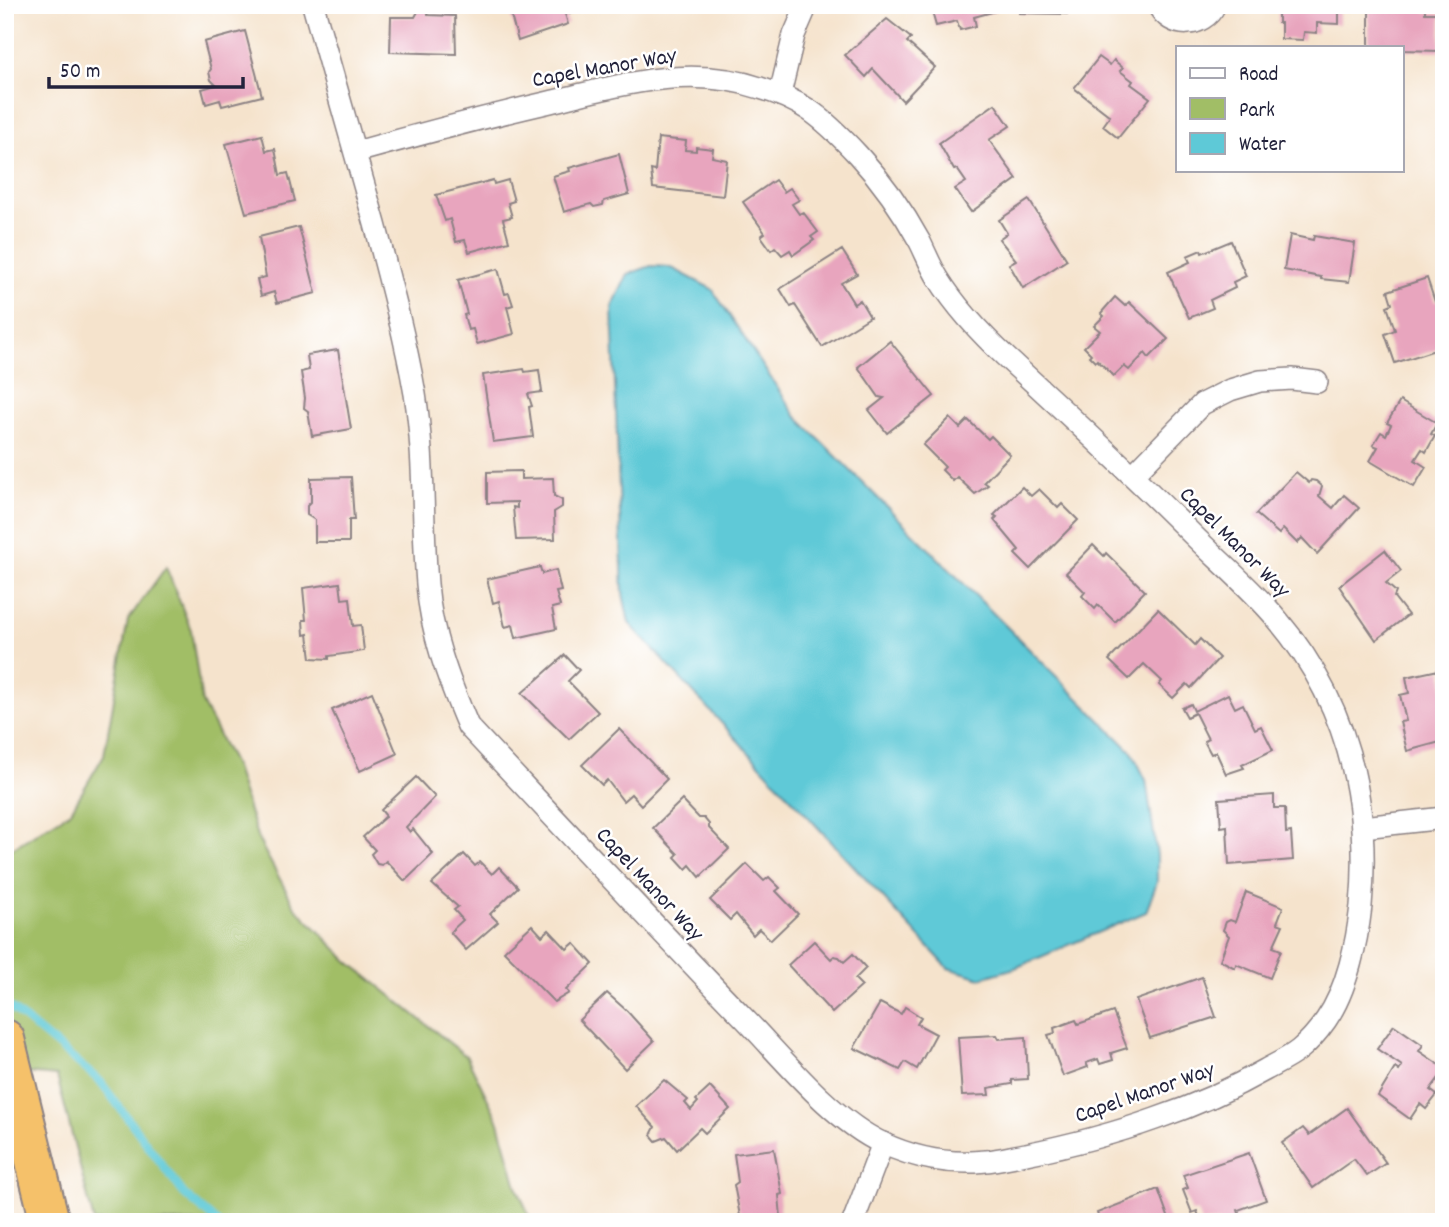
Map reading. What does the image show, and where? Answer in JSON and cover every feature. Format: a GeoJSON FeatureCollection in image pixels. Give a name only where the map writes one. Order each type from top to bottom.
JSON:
{"type":"FeatureCollection","features":[{"type":"Feature","properties":{"kind":"highway"},"geometry":{"type":"LineString","coordinates":[[6,1042],[50,1222]]}},
{"type":"Feature","properties":{"kind":"street"},"geometry":{"type":"LineString","coordinates":[[313,5],[356,152]]}},
{"type":"Feature","properties":{"kind":"street"},"geometry":{"type":"LineString","coordinates":[[780,94],[794,35],[807,5]]}},
{"type":"Feature","properties":{"kind":"street"},"geometry":{"type":"LineString","coordinates":[[1158,5],[1168,18],[1188,24],[1208,17],[1215,5]]}},
{"type":"Feature","properties":{"kind":"street","name":"Capel Manor Way"},"geometry":{"type":"LineString","coordinates":[[712,76],[780,94],[812,111],[857,154],[890,195],[918,239],[937,276],[993,345],[1133,475],[1276,617],[1309,661],[1327,692],[1345,735],[1357,779],[1363,827],[1364,874],[1359,922],[1351,960],[1337,1002],[1324,1023],[1299,1050],[1240,1084],[1182,1110],[1056,1148],[986,1161],[951,1162],[917,1156],[883,1143],[831,1108],[468,726],[449,681],[435,634],[427,586],[424,478],[415,396],[400,316],[356,152],[482,117],[657,79],[712,76]]}},
{"type":"Feature","properties":{"kind":"street"},"geometry":{"type":"LineString","coordinates":[[1133,475],[1202,404],[1221,394],[1260,381],[1292,379],[1317,382]]}},
{"type":"Feature","properties":{"kind":"street"},"geometry":{"type":"LineString","coordinates":[[1363,827],[1444,818]]}},
{"type":"Feature","properties":{"kind":"street"},"geometry":{"type":"LineString","coordinates":[[853,1222],[883,1143]]}},
{"type":"Feature","properties":{"kind":"green space"},"geometry":{"type":"Polygon","coordinates":[[[166,567],[191,630],[202,703],[234,765],[258,839],[295,907],[348,961],[467,1057],[499,1122],[518,1190],[532,1222],[94,1222],[57,1076],[5,1071],[5,850],[8,851],[71,811],[104,755],[128,620],[166,567]]]}},
{"type":"Feature","properties":{"kind":"water"},"geometry":{"type":"Polygon","coordinates":[[[651,266],[670,267],[712,289],[796,416],[1132,752],[1146,780],[1157,855],[1157,882],[1146,912],[1015,968],[981,978],[948,968],[629,623],[623,594],[612,307],[628,274],[651,266]]]}},
{"type":"Feature","properties":{"kind":"building"},"geometry":{"type":"Polygon","coordinates":[[[508,5],[576,5],[577,11],[565,14],[568,24],[518,41],[508,5]]]}},
{"type":"Feature","properties":{"kind":"building"},"geometry":{"type":"Polygon","coordinates":[[[930,5],[995,5],[996,11],[974,17],[976,26],[960,30],[957,21],[936,26],[930,5]]]}},
{"type":"Feature","properties":{"kind":"building"},"geometry":{"type":"Polygon","coordinates":[[[1019,5],[1090,5],[1090,12],[1067,9],[1067,14],[1019,13],[1019,5]]]}},
{"type":"Feature","properties":{"kind":"building"},"geometry":{"type":"Polygon","coordinates":[[[1278,5],[1339,5],[1339,24],[1317,23],[1317,33],[1304,32],[1303,40],[1281,39],[1278,5]]]}},
{"type":"Feature","properties":{"kind":"building"},"geometry":{"type":"Polygon","coordinates":[[[1369,5],[1425,5],[1425,13],[1441,13],[1440,51],[1404,50],[1404,46],[1369,46],[1369,5]]]}},
{"type":"Feature","properties":{"kind":"building"},"geometry":{"type":"Polygon","coordinates":[[[419,10],[428,10],[428,15],[455,16],[456,54],[390,52],[391,17],[415,17],[419,10]]]}},
{"type":"Feature","properties":{"kind":"building"},"geometry":{"type":"Polygon","coordinates":[[[887,19],[911,38],[907,42],[935,67],[903,101],[873,69],[866,77],[845,55],[887,19]]]}},
{"type":"Feature","properties":{"kind":"building"},"geometry":{"type":"Polygon","coordinates":[[[245,31],[262,96],[222,106],[220,100],[206,104],[202,89],[216,85],[211,80],[204,42],[245,31]]]}},
{"type":"Feature","properties":{"kind":"building"},"geometry":{"type":"Polygon","coordinates":[[[1099,57],[1110,65],[1114,60],[1123,68],[1120,71],[1133,81],[1131,84],[1150,98],[1118,138],[1103,126],[1110,116],[1074,88],[1099,57]]]}},
{"type":"Feature","properties":{"kind":"building"},"geometry":{"type":"Polygon","coordinates":[[[995,104],[1010,126],[989,140],[1017,179],[971,212],[955,189],[966,182],[957,169],[954,170],[939,143],[995,104]]]}},
{"type":"Feature","properties":{"kind":"building"},"geometry":{"type":"Polygon","coordinates":[[[262,135],[266,151],[275,149],[280,175],[288,173],[295,201],[246,213],[226,144],[262,135]]]}},
{"type":"Feature","properties":{"kind":"building"},"geometry":{"type":"Polygon","coordinates":[[[658,138],[686,141],[685,150],[696,151],[696,147],[713,149],[712,157],[727,160],[723,196],[653,188],[651,170],[655,171],[658,138]]]}},
{"type":"Feature","properties":{"kind":"building"},"geometry":{"type":"Polygon","coordinates":[[[619,154],[629,194],[604,201],[603,205],[594,207],[591,204],[564,212],[553,176],[570,171],[569,168],[619,154]]]}},
{"type":"Feature","properties":{"kind":"building"},"geometry":{"type":"Polygon","coordinates":[[[493,180],[494,184],[508,180],[514,201],[508,203],[512,217],[503,219],[509,241],[469,252],[465,240],[456,242],[450,219],[445,221],[436,195],[493,180]]]}},
{"type":"Feature","properties":{"kind":"building"},"geometry":{"type":"Polygon","coordinates":[[[775,180],[784,192],[790,188],[799,200],[792,204],[799,214],[803,212],[818,232],[811,237],[814,240],[793,255],[790,250],[782,255],[775,247],[771,250],[761,236],[765,233],[743,202],[775,180]]]}},
{"type":"Feature","properties":{"kind":"building"},"geometry":{"type":"Polygon","coordinates":[[[1029,200],[1067,260],[1023,288],[1009,264],[1016,260],[999,239],[1007,233],[999,220],[1029,200]]]}},
{"type":"Feature","properties":{"kind":"building"},"geometry":{"type":"Polygon","coordinates":[[[299,227],[316,293],[277,303],[274,292],[261,296],[257,279],[266,277],[259,237],[299,227]]]}},
{"type":"Feature","properties":{"kind":"building"},"geometry":{"type":"Polygon","coordinates":[[[1290,235],[1313,240],[1314,236],[1355,243],[1349,282],[1321,279],[1284,270],[1290,235]]]}},
{"type":"Feature","properties":{"kind":"building"},"geometry":{"type":"Polygon","coordinates":[[[1231,241],[1246,276],[1233,282],[1235,288],[1210,300],[1213,308],[1189,318],[1168,272],[1190,262],[1187,256],[1231,241]]]}},
{"type":"Feature","properties":{"kind":"building"},"geometry":{"type":"Polygon","coordinates":[[[842,250],[857,274],[841,283],[854,304],[860,300],[870,317],[822,347],[795,305],[791,307],[780,289],[842,250]]]}},
{"type":"Feature","properties":{"kind":"building"},"geometry":{"type":"Polygon","coordinates":[[[498,269],[505,294],[509,293],[513,305],[507,307],[514,334],[477,344],[473,329],[468,330],[464,315],[467,314],[458,280],[498,269]]]}},
{"type":"Feature","properties":{"kind":"building"},"geometry":{"type":"Polygon","coordinates":[[[1427,278],[1435,302],[1444,300],[1444,347],[1395,363],[1385,334],[1395,330],[1387,306],[1392,304],[1388,291],[1427,278]]]}},
{"type":"Feature","properties":{"kind":"building"},"geometry":{"type":"Polygon","coordinates":[[[1115,297],[1125,306],[1129,302],[1168,339],[1149,358],[1145,353],[1129,370],[1124,366],[1114,376],[1097,360],[1095,362],[1084,347],[1100,331],[1094,326],[1104,316],[1101,313],[1115,297]]]}},
{"type":"Feature","properties":{"kind":"building"},"geometry":{"type":"Polygon","coordinates":[[[890,341],[934,396],[887,433],[869,410],[884,398],[879,397],[858,367],[890,341]]]}},
{"type":"Feature","properties":{"kind":"building"},"geometry":{"type":"Polygon","coordinates":[[[338,350],[351,429],[312,436],[308,411],[304,408],[301,372],[309,370],[307,355],[338,350]]]}},
{"type":"Feature","properties":{"kind":"building"},"geometry":{"type":"Polygon","coordinates":[[[524,369],[525,372],[539,370],[542,392],[528,394],[532,406],[529,407],[533,437],[493,442],[483,375],[524,369]]]}},
{"type":"Feature","properties":{"kind":"building"},"geometry":{"type":"Polygon","coordinates":[[[1400,401],[1437,423],[1431,434],[1435,436],[1426,452],[1422,449],[1415,460],[1426,467],[1414,487],[1370,461],[1378,447],[1373,445],[1381,432],[1386,435],[1391,425],[1387,423],[1400,401]]]}},
{"type":"Feature","properties":{"kind":"building"},"geometry":{"type":"Polygon","coordinates":[[[950,418],[960,428],[968,420],[988,439],[991,436],[1010,455],[984,482],[988,485],[975,494],[957,477],[953,481],[942,470],[945,467],[923,445],[950,418]]]}},
{"type":"Feature","properties":{"kind":"building"},"geometry":{"type":"Polygon","coordinates":[[[521,471],[521,479],[553,478],[554,496],[562,500],[562,507],[554,512],[555,539],[516,540],[513,507],[517,508],[517,502],[487,503],[487,472],[521,471]]]}},
{"type":"Feature","properties":{"kind":"building"},"geometry":{"type":"Polygon","coordinates":[[[1296,472],[1309,483],[1311,480],[1316,481],[1322,486],[1319,496],[1333,508],[1344,495],[1359,508],[1317,554],[1302,538],[1297,543],[1283,529],[1279,534],[1256,514],[1296,472]]]}},
{"type":"Feature","properties":{"kind":"building"},"geometry":{"type":"Polygon","coordinates":[[[351,477],[354,520],[349,520],[349,542],[315,542],[315,520],[307,515],[307,506],[311,502],[311,478],[351,477]]]}},
{"type":"Feature","properties":{"kind":"building"},"geometry":{"type":"Polygon","coordinates":[[[1022,487],[1031,496],[1039,489],[1058,508],[1062,504],[1078,520],[1030,569],[1015,554],[1019,550],[994,520],[997,517],[994,515],[1022,487]]]}},
{"type":"Feature","properties":{"kind":"building"},"geometry":{"type":"Polygon","coordinates":[[[1093,545],[1104,556],[1106,553],[1145,591],[1115,622],[1098,605],[1095,609],[1082,596],[1085,592],[1066,573],[1093,545]]]}},
{"type":"Feature","properties":{"kind":"building"},"geometry":{"type":"Polygon","coordinates":[[[1385,550],[1401,571],[1386,583],[1396,592],[1394,597],[1408,615],[1376,640],[1339,586],[1385,550]]]}},
{"type":"Feature","properties":{"kind":"building"},"geometry":{"type":"Polygon","coordinates":[[[540,567],[542,574],[556,570],[561,591],[556,592],[560,606],[552,608],[556,629],[516,638],[513,625],[505,627],[499,601],[493,603],[487,579],[540,567]]]}},
{"type":"Feature","properties":{"kind":"building"},"geometry":{"type":"Polygon","coordinates":[[[340,583],[342,599],[350,598],[353,626],[361,625],[364,651],[329,656],[329,659],[311,658],[308,634],[304,635],[303,620],[306,620],[303,588],[340,583]]]}},
{"type":"Feature","properties":{"kind":"building"},"geometry":{"type":"Polygon","coordinates":[[[1158,609],[1195,645],[1200,639],[1219,658],[1191,688],[1187,684],[1173,698],[1159,685],[1162,681],[1144,664],[1129,679],[1109,660],[1158,609]]]}},
{"type":"Feature","properties":{"kind":"building"},"geometry":{"type":"Polygon","coordinates":[[[565,655],[579,670],[568,681],[598,712],[569,739],[522,693],[565,655]]]}},
{"type":"Feature","properties":{"kind":"building"},"geometry":{"type":"Polygon","coordinates":[[[1443,669],[1444,741],[1407,751],[1400,722],[1406,721],[1400,695],[1409,693],[1406,677],[1443,669]]]}},
{"type":"Feature","properties":{"kind":"building"},"geometry":{"type":"Polygon","coordinates":[[[372,692],[397,754],[360,771],[332,710],[372,692]]]}},
{"type":"Feature","properties":{"kind":"building"},"geometry":{"type":"Polygon","coordinates":[[[1228,694],[1235,708],[1243,704],[1255,729],[1261,726],[1273,750],[1242,765],[1244,768],[1226,774],[1216,752],[1211,754],[1204,741],[1208,739],[1195,713],[1187,717],[1182,708],[1191,704],[1194,711],[1228,694]]]}},
{"type":"Feature","properties":{"kind":"building"},"geometry":{"type":"Polygon","coordinates":[[[619,729],[667,779],[641,805],[631,794],[623,801],[607,780],[602,785],[582,765],[619,729]]]}},
{"type":"Feature","properties":{"kind":"building"},"geometry":{"type":"Polygon","coordinates":[[[416,777],[435,797],[406,827],[410,832],[413,829],[433,854],[405,881],[386,861],[382,865],[377,864],[371,854],[375,850],[363,837],[386,816],[381,810],[416,777]]]}},
{"type":"Feature","properties":{"kind":"building"},"geometry":{"type":"Polygon","coordinates":[[[1274,795],[1274,808],[1285,808],[1286,833],[1291,832],[1293,860],[1229,865],[1227,826],[1221,827],[1219,799],[1274,795]]]}},
{"type":"Feature","properties":{"kind":"building"},"geometry":{"type":"Polygon","coordinates":[[[682,800],[699,818],[704,818],[709,828],[729,849],[700,877],[690,865],[686,869],[675,857],[678,854],[653,828],[682,800]]]}},
{"type":"Feature","properties":{"kind":"building"},"geometry":{"type":"Polygon","coordinates":[[[464,854],[475,866],[480,862],[492,874],[499,867],[518,887],[490,914],[498,922],[466,950],[450,932],[463,920],[454,910],[458,907],[432,884],[464,854]]]}},
{"type":"Feature","properties":{"kind":"building"},"geometry":{"type":"Polygon","coordinates":[[[747,864],[764,881],[769,877],[780,888],[776,891],[798,914],[771,940],[759,929],[753,935],[736,914],[730,920],[710,900],[747,864]]]}},
{"type":"Feature","properties":{"kind":"building"},"geometry":{"type":"Polygon","coordinates":[[[1246,892],[1283,907],[1277,923],[1283,925],[1273,947],[1281,950],[1270,978],[1236,964],[1235,968],[1220,960],[1229,936],[1223,930],[1226,922],[1235,922],[1246,892]]]}},
{"type":"Feature","properties":{"kind":"building"},"geometry":{"type":"Polygon","coordinates":[[[532,925],[542,936],[549,930],[567,949],[574,943],[593,964],[566,990],[569,993],[554,1002],[504,951],[532,925]]]}},
{"type":"Feature","properties":{"kind":"building"},"geometry":{"type":"Polygon","coordinates":[[[814,941],[831,959],[834,956],[839,957],[844,962],[853,954],[866,968],[855,979],[862,986],[832,1013],[788,965],[814,941]]]}},
{"type":"Feature","properties":{"kind":"building"},"geometry":{"type":"Polygon","coordinates":[[[1202,977],[1216,1017],[1150,1038],[1136,1000],[1202,977]]]}},
{"type":"Feature","properties":{"kind":"building"},"geometry":{"type":"Polygon","coordinates":[[[607,993],[654,1041],[625,1069],[579,1020],[607,993]]]}},
{"type":"Feature","properties":{"kind":"building"},"geometry":{"type":"Polygon","coordinates":[[[880,1003],[901,1014],[905,1007],[921,1017],[917,1024],[936,1034],[917,1069],[905,1062],[900,1070],[854,1048],[880,1003]]]}},
{"type":"Feature","properties":{"kind":"building"},"geometry":{"type":"Polygon","coordinates":[[[1113,1012],[1127,1048],[1111,1053],[1113,1060],[1100,1064],[1098,1059],[1086,1063],[1088,1067],[1063,1076],[1048,1035],[1055,1033],[1054,1028],[1076,1020],[1078,1024],[1113,1012]]]}},
{"type":"Feature","properties":{"kind":"building"},"geometry":{"type":"Polygon","coordinates":[[[1394,1025],[1423,1045],[1419,1051],[1444,1068],[1430,1090],[1437,1095],[1426,1109],[1420,1104],[1410,1119],[1378,1096],[1395,1068],[1399,1071],[1402,1066],[1377,1049],[1394,1025]]]}},
{"type":"Feature","properties":{"kind":"building"},"geometry":{"type":"Polygon","coordinates":[[[997,1035],[999,1039],[1026,1037],[1028,1079],[1012,1080],[1012,1084],[988,1088],[989,1095],[962,1096],[958,1037],[997,1035]]]}},
{"type":"Feature","properties":{"kind":"building"},"geometry":{"type":"Polygon","coordinates":[[[664,1080],[688,1100],[685,1103],[691,1110],[698,1102],[696,1100],[710,1087],[730,1109],[705,1133],[700,1128],[677,1150],[666,1137],[656,1141],[651,1135],[655,1127],[636,1106],[664,1080]]]}},
{"type":"Feature","properties":{"kind":"building"},"geometry":{"type":"Polygon","coordinates":[[[1347,1108],[1386,1163],[1367,1176],[1354,1159],[1313,1188],[1282,1143],[1303,1128],[1309,1135],[1347,1108]]]}},
{"type":"Feature","properties":{"kind":"building"},"geometry":{"type":"Polygon","coordinates":[[[774,1149],[782,1194],[779,1195],[781,1217],[741,1221],[734,1185],[738,1182],[734,1154],[774,1149]]]}},
{"type":"Feature","properties":{"kind":"building"},"geometry":{"type":"Polygon","coordinates":[[[1249,1153],[1266,1200],[1238,1210],[1240,1216],[1233,1218],[1232,1222],[1201,1222],[1197,1211],[1192,1213],[1183,1190],[1188,1188],[1183,1175],[1249,1153]]]}},
{"type":"Feature","properties":{"kind":"building"},"geometry":{"type":"Polygon","coordinates":[[[1158,1189],[1170,1222],[1100,1222],[1097,1213],[1158,1189]]]}},
{"type":"Feature","properties":{"kind":"waterway"},"geometry":{"type":"LineString","coordinates":[[5,1003],[100,1081],[184,1194],[217,1222]]}}]}
